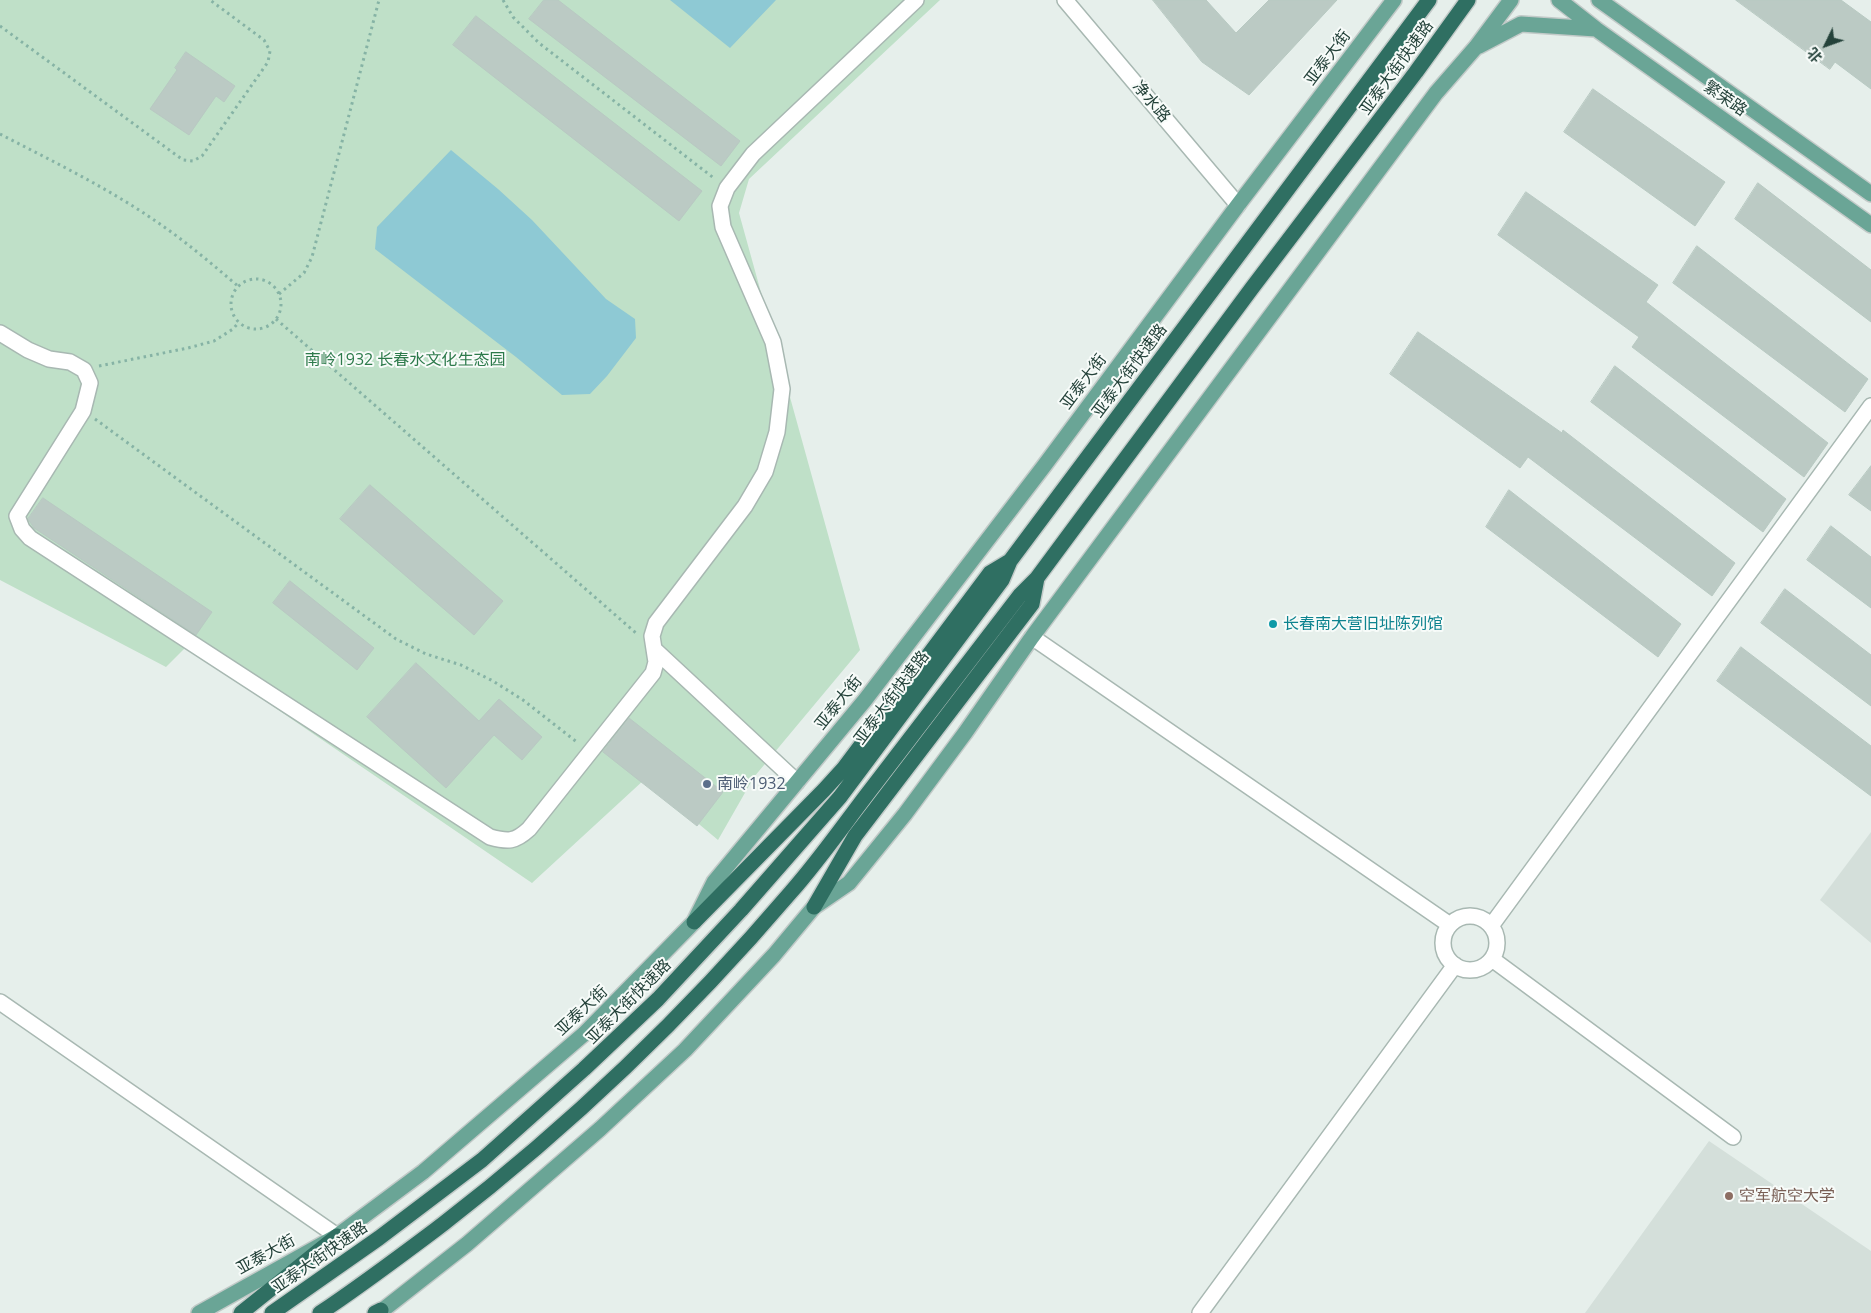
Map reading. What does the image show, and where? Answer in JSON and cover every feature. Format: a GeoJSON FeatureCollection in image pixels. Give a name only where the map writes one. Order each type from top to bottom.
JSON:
{"type":"FeatureCollection","features":[{"type":"Feature","properties":{"kind":"highway","name":"亚泰大街快速路"},"geometry":{"type":"LineString","coordinates":[[272,1313],[379,1238],[475,1165],[584,1070],[658,999],[729,923],[840,797],[1002,580],[1010,561],[1429,0]]}},
{"type":"Feature","properties":{"kind":"highway","name":"亚泰大街快速路"},"geometry":{"type":"LineString","coordinates":[[320,1313],[403,1255],[509,1172],[626,1068],[746,943],[793,890],[1020,595],[1038,578],[1468,0]]}},
{"type":"Feature","properties":{"kind":"highway"},"geometry":{"type":"LineString","coordinates":[[694,922],[844,768],[990,573],[1010,561]]}},
{"type":"Feature","properties":{"kind":"highway"},"geometry":{"type":"LineString","coordinates":[[814,908],[855,836],[1032,604],[1038,578]]}},
{"type":"Feature","properties":{"kind":"highway"},"geometry":{"type":"LineString","coordinates":[[241,1313],[337,1236]]}},
{"type":"Feature","properties":{"kind":"main road","name":"亚泰大街"},"geometry":{"type":"LineString","coordinates":[[199,1313],[337,1236],[423,1172],[564,1052],[630,989],[694,922],[714,882],[865,700],[1044,466],[1238,205],[1394,0]]}},
{"type":"Feature","properties":{"kind":"main road"},"geometry":{"type":"LineString","coordinates":[[378,1312],[467,1244],[607,1123],[691,1044],[774,955],[814,908],[849,884],[905,814],[1032,637],[1436,94],[1476,47],[1511,0]]}},
{"type":"Feature","properties":{"kind":"main road","name":"繁荣路"},"geometry":{"type":"LineString","coordinates":[[1559,0],[1596,29],[1871,225]]}},
{"type":"Feature","properties":{"kind":"main road","name":"繁荣路"},"geometry":{"type":"LineString","coordinates":[[1599,0],[1871,194]]}},
{"type":"Feature","properties":{"kind":"main road"},"geometry":{"type":"LineString","coordinates":[[1614,0],[1630,23]]}},
{"type":"Feature","properties":{"kind":"main road"},"geometry":{"type":"LineString","coordinates":[[1476,47],[1521,24],[1596,29]]}},
{"type":"Feature","properties":{"kind":"street"},"geometry":{"type":"LineString","coordinates":[[0,333],[28,350],[49,359],[70,362],[84,370],[90,383],[83,410],[17,516],[22,529],[30,538],[490,837],[504,841],[519,838],[529,829],[654,673],[656,662],[652,636],[656,624],[745,506],[765,472],[777,432],[782,389],[772,342],[723,227],[720,206],[727,188],[753,154],[916,0]]}},
{"type":"Feature","properties":{"kind":"street","name":"净水路"},"geometry":{"type":"LineString","coordinates":[[1065,0],[1238,205]]}},
{"type":"Feature","properties":{"kind":"street"},"geometry":{"type":"LineString","coordinates":[[1491,926],[1871,406]]}},
{"type":"Feature","properties":{"kind":"street"},"geometry":{"type":"LineString","coordinates":[[1032,637],[1450,925]]}},
{"type":"Feature","properties":{"kind":"street"},"geometry":{"type":"LineString","coordinates":[[654,648],[797,782]]}},
{"type":"Feature","properties":{"kind":"street"},"geometry":{"type":"LineString","coordinates":[[1473,916],[1483,919],[1491,926],[1497,938],[1497,948],[1486,966],[1469,970],[1454,966],[1443,949],[1443,937],[1450,925],[1463,917],[1473,916]]}},
{"type":"Feature","properties":{"kind":"street"},"geometry":{"type":"LineString","coordinates":[[1492,959],[1732,1138]]}},
{"type":"Feature","properties":{"kind":"street"},"geometry":{"type":"LineString","coordinates":[[1200,1313],[1454,966]]}},
{"type":"Feature","properties":{"kind":"street"},"geometry":{"type":"LineString","coordinates":[[0,1002],[337,1236]]}},
{"type":"Feature","properties":{"kind":"path"},"geometry":{"type":"LineString","coordinates":[[0,26],[183,160],[193,161],[202,156],[268,62],[270,51],[264,40],[210,0]]}},
{"type":"Feature","properties":{"kind":"path"},"geometry":{"type":"LineString","coordinates":[[279,294],[304,273],[312,257],[379,0]]}},
{"type":"Feature","properties":{"kind":"path"},"geometry":{"type":"LineString","coordinates":[[502,0],[513,17],[539,43],[727,188]]}},
{"type":"Feature","properties":{"kind":"path"},"geometry":{"type":"LineString","coordinates":[[0,134],[82,177],[155,220],[239,287]]}},
{"type":"Feature","properties":{"kind":"path"},"geometry":{"type":"LineString","coordinates":[[252,280],[268,283],[279,294],[281,302],[281,310],[276,319],[265,328],[257,329],[248,328],[239,322],[232,309],[232,301],[239,287],[252,280]]}},
{"type":"Feature","properties":{"kind":"path"},"geometry":{"type":"LineString","coordinates":[[276,319],[654,648]]}},
{"type":"Feature","properties":{"kind":"path"},"geometry":{"type":"LineString","coordinates":[[84,370],[214,341],[233,329],[239,322]]}},
{"type":"Feature","properties":{"kind":"path"},"geometry":{"type":"LineString","coordinates":[[83,410],[396,639],[426,654],[461,665],[493,682],[523,700],[590,753]]}},
{"type":"Feature","properties":{"kind":"shaded area"},"geometry":{"type":"Polygon","coordinates":[[[1871,832],[1871,943],[1820,900],[1871,832]]]}},
{"type":"Feature","properties":{"kind":"shaded area","name":"空军航空大学"},"geometry":{"type":"Polygon","coordinates":[[[1709,1141],[1871,1251],[1871,1313],[1585,1313],[1709,1141]]]}},
{"type":"Feature","properties":{"kind":"green space","name":"南岭1932 长春水文化生态园"},"geometry":{"type":"Polygon","coordinates":[[[0,0],[940,0],[749,179],[739,213],[860,650],[754,777],[718,840],[645,779],[532,883],[186,647],[166,667],[0,580],[0,0]]]}},
{"type":"Feature","properties":{"kind":"water"},"geometry":{"type":"Polygon","coordinates":[[[670,0],[776,0],[730,48],[670,0]]]}},
{"type":"Feature","properties":{"kind":"water"},"geometry":{"type":"Polygon","coordinates":[[[451,150],[532,220],[606,299],[635,319],[636,338],[607,376],[590,394],[562,395],[516,357],[375,249],[377,227],[451,150]]]}},
{"type":"Feature","properties":{"kind":"building"},"geometry":{"type":"Polygon","coordinates":[[[544,0],[558,0],[740,141],[721,166],[529,19],[544,0]]]}},
{"type":"Feature","properties":{"kind":"building"},"geometry":{"type":"Polygon","coordinates":[[[1153,0],[1206,0],[1236,33],[1269,0],[1337,0],[1249,95],[1202,62],[1153,0]]]}},
{"type":"Feature","properties":{"kind":"building"},"geometry":{"type":"Polygon","coordinates":[[[1736,0],[1841,0],[1871,22],[1871,89],[1835,62],[1830,69],[1736,0]]]}},
{"type":"Feature","properties":{"kind":"building"},"geometry":{"type":"Polygon","coordinates":[[[476,16],[702,191],[679,221],[453,45],[476,16]]]}},
{"type":"Feature","properties":{"kind":"building"},"geometry":{"type":"Polygon","coordinates":[[[186,52],[235,86],[224,102],[216,96],[189,135],[150,109],[177,70],[175,68],[186,52]]]}},
{"type":"Feature","properties":{"kind":"building"},"geometry":{"type":"Polygon","coordinates":[[[1593,89],[1725,182],[1695,226],[1564,132],[1593,89]]]}},
{"type":"Feature","properties":{"kind":"building"},"geometry":{"type":"Polygon","coordinates":[[[1758,183],[1871,270],[1871,322],[1735,219],[1758,183]]]}},
{"type":"Feature","properties":{"kind":"building"},"geometry":{"type":"Polygon","coordinates":[[[1526,192],[1658,285],[1646,302],[1828,443],[1804,477],[1632,347],[1639,337],[1498,235],[1526,192]]]}},
{"type":"Feature","properties":{"kind":"building"},"geometry":{"type":"Polygon","coordinates":[[[1697,246],[1868,379],[1845,412],[1673,283],[1697,246]]]}},
{"type":"Feature","properties":{"kind":"building"},"geometry":{"type":"Polygon","coordinates":[[[1418,332],[1562,433],[1563,430],[1735,563],[1712,596],[1528,457],[1520,468],[1390,374],[1418,332]]]}},
{"type":"Feature","properties":{"kind":"building"},"geometry":{"type":"Polygon","coordinates":[[[1615,366],[1786,499],[1763,532],[1591,402],[1615,366]]]}},
{"type":"Feature","properties":{"kind":"building"},"geometry":{"type":"Polygon","coordinates":[[[1871,466],[1871,511],[1849,495],[1871,466]]]}},
{"type":"Feature","properties":{"kind":"building"},"geometry":{"type":"Polygon","coordinates":[[[370,485],[503,601],[474,635],[340,519],[370,485]]]}},
{"type":"Feature","properties":{"kind":"building"},"geometry":{"type":"Polygon","coordinates":[[[1509,490],[1681,624],[1658,657],[1486,527],[1509,490]]]}},
{"type":"Feature","properties":{"kind":"building"},"geometry":{"type":"Polygon","coordinates":[[[43,498],[212,612],[196,635],[34,528],[28,519],[43,498]]]}},
{"type":"Feature","properties":{"kind":"building"},"geometry":{"type":"Polygon","coordinates":[[[1831,526],[1871,557],[1871,608],[1807,560],[1831,526]]]}},
{"type":"Feature","properties":{"kind":"building"},"geometry":{"type":"Polygon","coordinates":[[[290,581],[374,648],[357,670],[273,603],[290,581]]]}},
{"type":"Feature","properties":{"kind":"building"},"geometry":{"type":"Polygon","coordinates":[[[1785,589],[1871,655],[1871,706],[1761,623],[1785,589]]]}},
{"type":"Feature","properties":{"kind":"building"},"geometry":{"type":"Polygon","coordinates":[[[1741,647],[1871,746],[1871,796],[1717,681],[1741,647]]]}},
{"type":"Feature","properties":{"kind":"building"},"geometry":{"type":"Polygon","coordinates":[[[416,663],[479,721],[499,699],[542,737],[522,760],[494,735],[446,788],[367,717],[416,663]]]}},
{"type":"Feature","properties":{"kind":"building"},"geometry":{"type":"Polygon","coordinates":[[[629,718],[723,792],[697,826],[603,752],[629,718]]]}},
{"type":"Feature","properties":{"kind":"place","name":"长春南大营旧址陈列馆"},"geometry":{"type":"Point","coordinates":[1273,624]}},
{"type":"Feature","properties":{"kind":"place","name":"南岭1932"},"geometry":{"type":"Point","coordinates":[707,784]}},
{"type":"Feature","properties":{"kind":"place","name":"空军航空大学"},"geometry":{"type":"Point","coordinates":[1729,1196]}}]}
